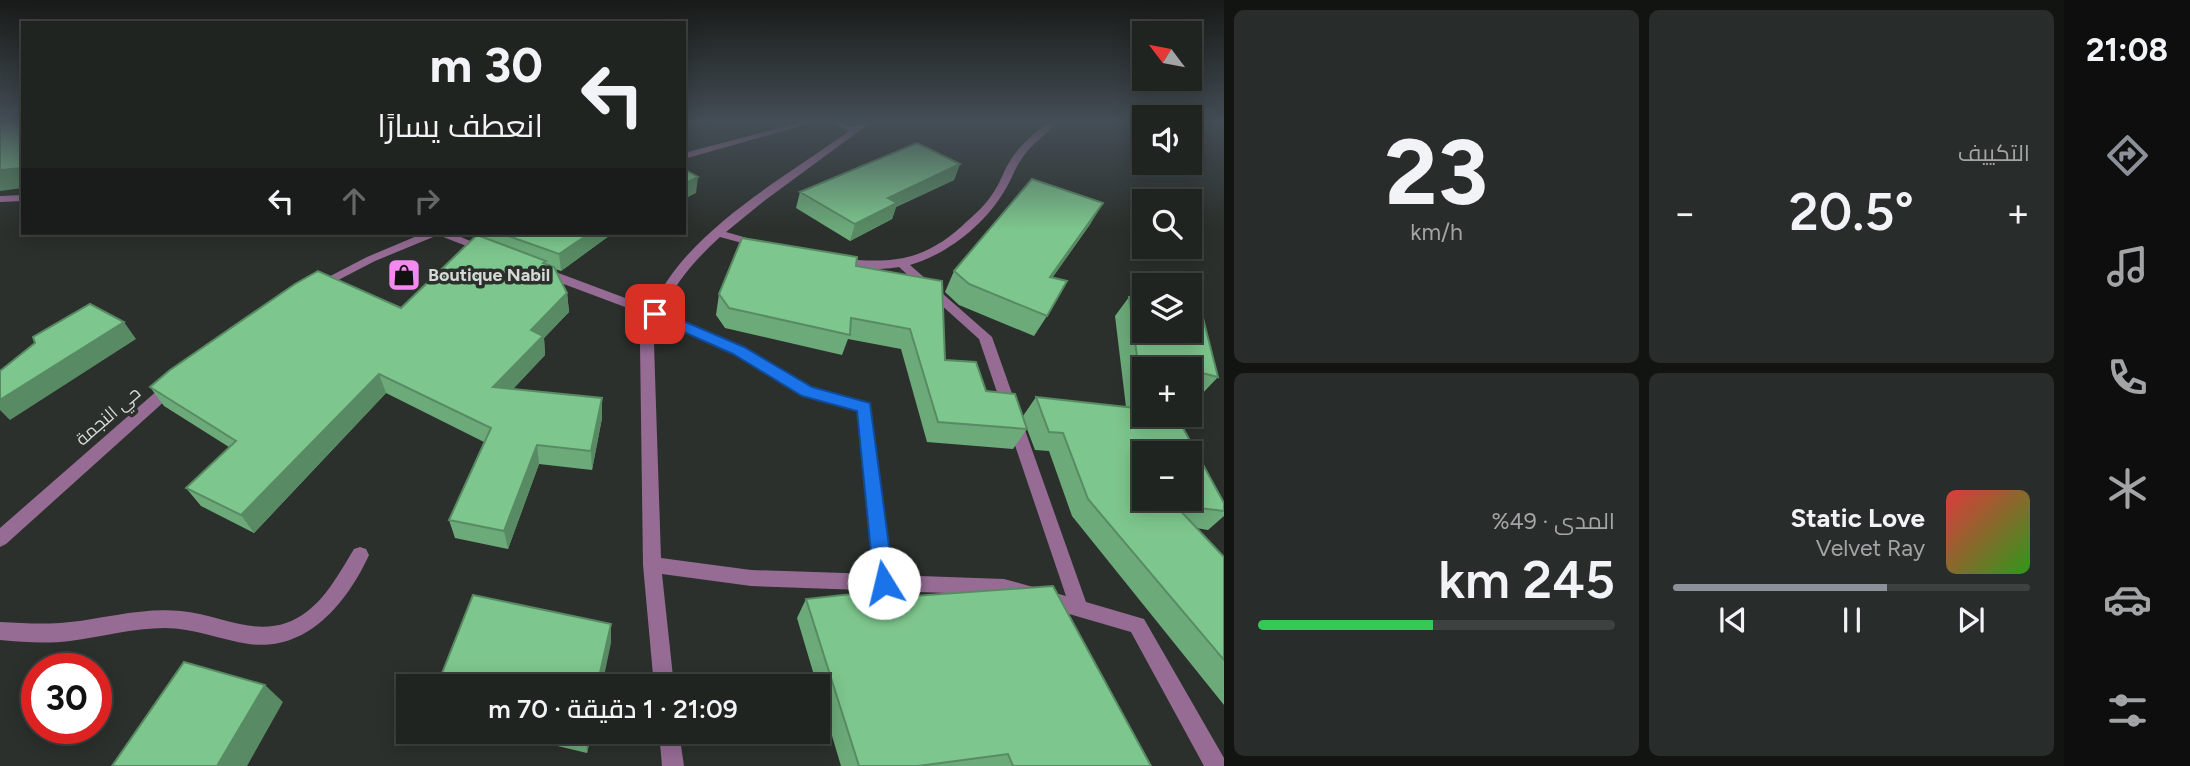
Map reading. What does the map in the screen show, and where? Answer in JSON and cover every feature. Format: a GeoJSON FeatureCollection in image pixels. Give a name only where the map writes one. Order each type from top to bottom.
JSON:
{"type":"FeatureCollection","features":[{"type":"Feature","properties":{"kind":"street"},"geometry":{"type":"LineString","coordinates":[[663,674],[652,565],[647,344],[655,314],[667,290],[682,270],[718,233],[818,159]]}},
{"type":"Feature","properties":{"kind":"street"},"geometry":{"type":"LineString","coordinates":[[821,259],[872,267],[903,265],[929,257],[949,244],[984,212],[999,192],[1016,159]]}},
{"type":"Feature","properties":{"kind":"street"},"geometry":{"type":"LineString","coordinates":[[0,199],[21,198]]}},
{"type":"Feature","properties":{"kind":"street"},"geometry":{"type":"LineString","coordinates":[[718,233],[774,248]]}},
{"type":"Feature","properties":{"kind":"street"},"geometry":{"type":"LineString","coordinates":[[305,293],[371,259],[428,235]]}},
{"type":"Feature","properties":{"kind":"street"},"geometry":{"type":"LineString","coordinates":[[447,235],[504,257]]}},
{"type":"Feature","properties":{"kind":"street"},"geometry":{"type":"LineString","coordinates":[[903,265],[985,337],[1079,608]]}},
{"type":"Feature","properties":{"kind":"street"},"geometry":{"type":"LineString","coordinates":[[529,266],[655,314],[739,350],[807,392],[864,407],[884,583]]}},
{"type":"Feature","properties":{"kind":"street","name":"حي النجمة"},"geometry":{"type":"LineString","coordinates":[[0,539],[185,376]]}},
{"type":"Feature","properties":{"kind":"street"},"geometry":{"type":"LineString","coordinates":[[0,631],[52,634],[148,620],[183,620],[247,635],[286,632],[313,619],[332,601],[360,555]]}},
{"type":"Feature","properties":{"kind":"street"},"geometry":{"type":"LineString","coordinates":[[652,565],[751,578],[1004,587],[1137,625],[1216,766]]}},
{"type":"Feature","properties":{"kind":"street"},"geometry":{"type":"LineString","coordinates":[[670,744],[673,766]]}},
{"type":"Feature","properties":{"kind":"building"},"geometry":{"type":"Polygon","coordinates":[[[0,159],[21,159],[21,168],[0,170],[0,159]]]}},
{"type":"Feature","properties":{"kind":"building"},"geometry":{"type":"Polygon","coordinates":[[[879,159],[949,159],[960,164],[888,198],[897,203],[855,224],[800,192],[879,159]]]}},
{"type":"Feature","properties":{"kind":"building"},"geometry":{"type":"Polygon","coordinates":[[[686,170],[698,177],[686,183],[686,170]]]}},
{"type":"Feature","properties":{"kind":"building"},"geometry":{"type":"Polygon","coordinates":[[[1032,179],[1103,203],[1050,277],[1067,281],[1047,316],[969,284],[954,271],[1032,179]]]}},
{"type":"Feature","properties":{"kind":"building"},"geometry":{"type":"Polygon","coordinates":[[[477,235],[546,261],[543,263],[554,267],[567,293],[531,330],[543,336],[493,387],[602,398],[591,451],[537,445],[504,531],[449,520],[491,428],[379,374],[241,515],[186,488],[236,441],[150,387],[170,370],[318,271],[401,308],[477,235]]]}},
{"type":"Feature","properties":{"kind":"building"},"geometry":{"type":"Polygon","coordinates":[[[506,235],[587,235],[559,254],[506,235]]]}},
{"type":"Feature","properties":{"kind":"building"},"geometry":{"type":"Polygon","coordinates":[[[742,238],[857,257],[856,266],[942,281],[945,360],[976,362],[986,391],[1015,394],[1027,429],[938,422],[910,329],[851,318],[850,335],[729,308],[719,294],[742,238]]]}},
{"type":"Feature","properties":{"kind":"building"},"geometry":{"type":"Polygon","coordinates":[[[1129,297],[1132,298],[1132,319],[1129,297]]]}},
{"type":"Feature","properties":{"kind":"building"},"geometry":{"type":"Polygon","coordinates":[[[90,304],[124,322],[0,400],[0,371],[35,343],[33,337],[90,304]]]}},
{"type":"Feature","properties":{"kind":"building"},"geometry":{"type":"Polygon","coordinates":[[[1202,314],[1218,377],[1202,373],[1202,357],[1137,357],[1135,343],[1202,343],[1202,314]]]}},
{"type":"Feature","properties":{"kind":"building"},"geometry":{"type":"Polygon","coordinates":[[[1036,397],[1132,408],[1132,427],[1183,427],[1190,441],[1132,441],[1132,511],[1181,511],[1224,557],[1224,660],[1088,499],[1063,433],[1049,432],[1036,397]]]}},
{"type":"Feature","properties":{"kind":"building"},"geometry":{"type":"Polygon","coordinates":[[[1202,463],[1224,503],[1224,511],[1202,508],[1202,463]]]}},
{"type":"Feature","properties":{"kind":"building"},"geometry":{"type":"Polygon","coordinates":[[[1053,586],[1151,766],[1013,766],[1008,754],[918,766],[859,766],[806,599],[897,589],[900,597],[1053,586]]]}},
{"type":"Feature","properties":{"kind":"building"},"geometry":{"type":"Polygon","coordinates":[[[473,595],[611,624],[600,674],[442,674],[473,595]]]}},
{"type":"Feature","properties":{"kind":"building"},"geometry":{"type":"Polygon","coordinates":[[[184,662],[265,685],[217,766],[112,766],[184,662]]]}},
{"type":"Feature","properties":{"kind":"place","name":"Boutique Nabil"},"geometry":{"type":"Point","coordinates":[404,275]}},
{"type":"Feature","properties":{"kind":"route"},"geometry":{"type":"LineString","coordinates":[[655,314],[739,350],[807,392],[864,407],[884,583]]}}]}
